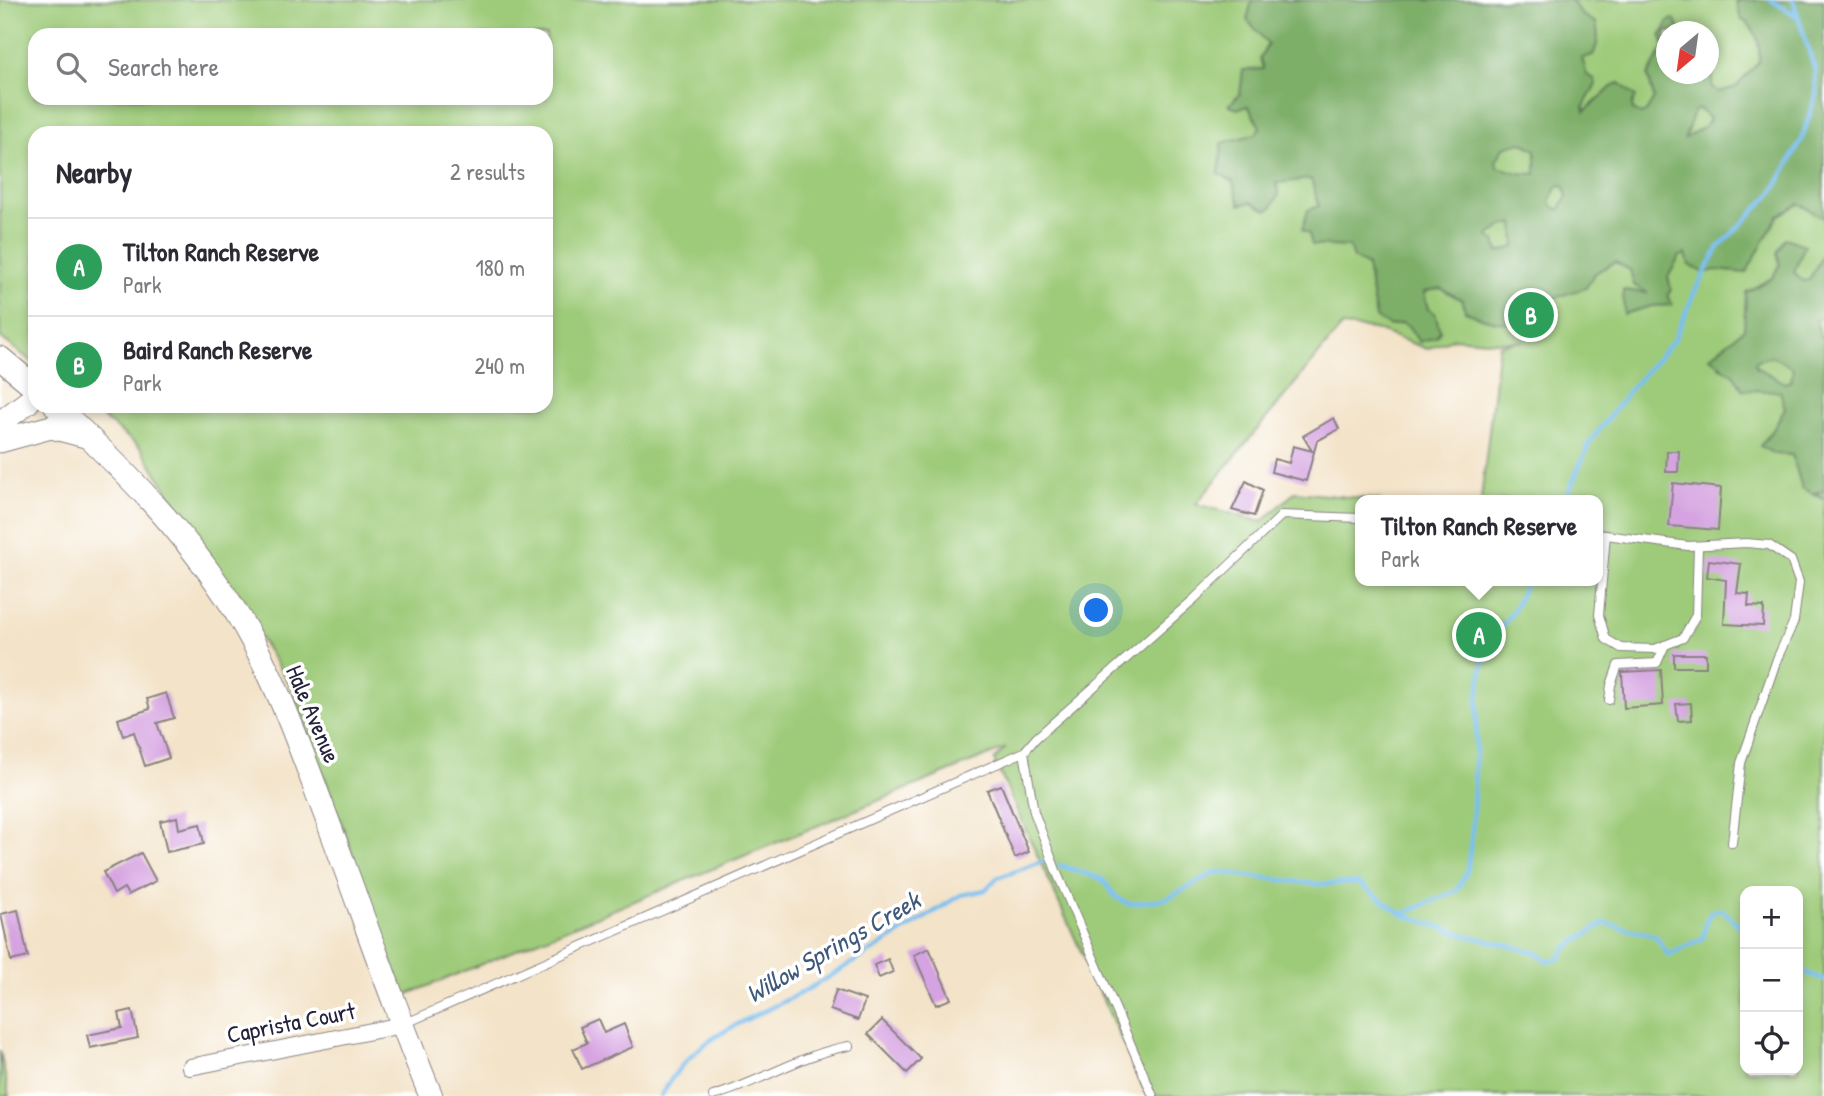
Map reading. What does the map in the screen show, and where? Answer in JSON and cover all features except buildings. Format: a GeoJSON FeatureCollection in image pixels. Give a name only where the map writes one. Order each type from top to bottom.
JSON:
{"type":"FeatureCollection","features":[{"type":"Feature","properties":{"kind":"main road"},"geometry":{"type":"LineString","coordinates":[[0,358],[28,381]]}},
{"type":"Feature","properties":{"kind":"main road"},"geometry":{"type":"LineString","coordinates":[[0,423],[28,402]]}},
{"type":"Feature","properties":{"kind":"main road","name":"Hale Avenue"},"geometry":{"type":"LineString","coordinates":[[63,413],[129,476],[179,532],[234,609],[294,730],[402,1026],[432,1096]]}},
{"type":"Feature","properties":{"kind":"main road"},"geometry":{"type":"LineString","coordinates":[[0,441],[51,427],[88,437]]}},
{"type":"Feature","properties":{"kind":"street","name":"Caprista Court"},"geometry":{"type":"LineString","coordinates":[[190,1067],[402,1026]]}},
{"type":"Feature","properties":{"kind":"lane"},"geometry":{"type":"LineString","coordinates":[[402,1026],[1024,752],[1036,738],[1194,599],[1282,514],[1355,518]]}},
{"type":"Feature","properties":{"kind":"lane"},"geometry":{"type":"LineString","coordinates":[[1603,534],[1698,546],[1746,543],[1769,545],[1791,560],[1799,582],[1794,621],[1777,659],[1741,763],[1732,843]]}},
{"type":"Feature","properties":{"kind":"lane"},"geometry":{"type":"LineString","coordinates":[[1600,586],[1599,615],[1606,639],[1621,648],[1655,649],[1683,638],[1696,615],[1698,546]]}},
{"type":"Feature","properties":{"kind":"lane"},"geometry":{"type":"LineString","coordinates":[[1609,700],[1618,665],[1657,663],[1665,645]]}},
{"type":"Feature","properties":{"kind":"lane"},"geometry":{"type":"LineString","coordinates":[[1024,752],[1034,812],[1057,873],[1153,1096]]}},
{"type":"Feature","properties":{"kind":"lane"},"geometry":{"type":"LineString","coordinates":[[713,1096],[739,1088],[827,1050],[849,1046]]}},
{"type":"Feature","properties":{"kind":"green space"},"geometry":{"type":"Polygon","coordinates":[[[0,0],[1824,0],[1824,1096],[1147,1096],[994,760],[1006,748],[404,996],[294,692],[141,448],[97,413],[553,413],[553,126],[28,126],[28,359],[0,337],[0,0]],[[1342,326],[1196,504],[1262,522],[1295,492],[1355,498],[1355,586],[1603,586],[1603,495],[1482,495],[1499,345],[1524,341],[1498,342],[1454,338],[1427,349],[1374,329],[1342,326]]]}},
{"type":"Feature","properties":{"kind":"green space"},"geometry":{"type":"Polygon","coordinates":[[[1252,0],[1571,0],[1582,15],[1596,23],[1597,43],[1593,55],[1582,58],[1587,75],[1594,79],[1596,84],[1584,106],[1585,111],[1614,85],[1620,83],[1636,97],[1633,110],[1641,114],[1646,112],[1654,98],[1648,76],[1656,62],[1656,84],[1712,84],[1712,88],[1719,92],[1736,87],[1759,62],[1757,37],[1751,27],[1741,19],[1736,2],[1824,0],[1824,218],[1799,204],[1778,216],[1746,273],[1715,270],[1704,273],[1689,265],[1686,254],[1680,256],[1668,277],[1671,289],[1668,296],[1672,305],[1652,306],[1624,314],[1623,290],[1648,293],[1634,285],[1630,270],[1615,262],[1594,274],[1586,288],[1553,298],[1541,320],[1532,322],[1502,323],[1483,318],[1465,311],[1462,300],[1440,288],[1424,292],[1428,309],[1435,313],[1440,330],[1436,337],[1419,342],[1409,327],[1402,323],[1390,326],[1376,318],[1367,266],[1353,258],[1349,247],[1312,245],[1309,234],[1302,230],[1308,210],[1319,206],[1311,179],[1276,183],[1279,194],[1271,208],[1266,210],[1251,202],[1240,205],[1233,182],[1219,174],[1222,143],[1256,134],[1260,127],[1248,106],[1237,109],[1229,105],[1240,94],[1243,70],[1263,69],[1260,58],[1268,44],[1247,20],[1252,0]],[[1700,109],[1694,111],[1685,138],[1705,126],[1709,119],[1700,109]],[[1521,142],[1504,147],[1496,161],[1498,167],[1518,173],[1536,174],[1536,150],[1521,142]],[[1564,185],[1558,186],[1550,201],[1552,206],[1559,210],[1567,196],[1564,185]],[[1514,223],[1503,226],[1488,236],[1495,241],[1498,252],[1515,247],[1514,223]]]}},
{"type":"Feature","properties":{"kind":"green space"},"geometry":{"type":"Polygon","coordinates":[[[1785,238],[1805,245],[1794,272],[1803,281],[1809,280],[1824,252],[1824,317],[1816,320],[1820,336],[1824,338],[1824,491],[1816,492],[1824,499],[1802,488],[1792,455],[1774,454],[1760,446],[1785,408],[1780,391],[1743,390],[1733,374],[1710,357],[1744,329],[1746,292],[1772,278],[1780,264],[1777,253],[1785,238]],[[1772,356],[1755,361],[1756,367],[1785,383],[1791,381],[1793,368],[1772,356]]]}},
{"type":"Feature","properties":{"kind":"green space"},"geometry":{"type":"Polygon","coordinates":[[[0,1051],[9,1096],[0,1096],[0,1051]]]}},
{"type":"Feature","properties":{"kind":"waterway"},"geometry":{"type":"LineString","coordinates":[[1771,0],[1797,16]]}},
{"type":"Feature","properties":{"kind":"waterway"},"geometry":{"type":"LineString","coordinates":[[1567,495],[1590,442],[1632,387],[1674,340],[1697,287],[1719,247],[1773,192],[1801,141],[1816,94],[1815,70],[1793,0]]}},
{"type":"Feature","properties":{"kind":"waterway"},"geometry":{"type":"LineString","coordinates":[[1402,914],[1456,891],[1467,872],[1472,833],[1478,696],[1485,652],[1515,607],[1525,586]]}},
{"type":"Feature","properties":{"kind":"waterway","name":"Willow Springs Creek"},"geometry":{"type":"LineString","coordinates":[[661,1096],[690,1057],[726,1030],[810,988],[961,895],[985,890],[997,878],[1044,861]]}},
{"type":"Feature","properties":{"kind":"waterway","name":"Willow Springs Creek"},"geometry":{"type":"LineString","coordinates":[[1059,865],[1102,879],[1116,897],[1128,904],[1166,899],[1216,872],[1315,884],[1358,883],[1402,914],[1461,934],[1535,952],[1549,961],[1559,959],[1566,948],[1604,923],[1656,936],[1668,955],[1703,938],[1707,919],[1712,911],[1722,910],[1740,926]]}},
{"type":"Feature","properties":{"kind":"waterway","name":"Willow Springs Creek"},"geometry":{"type":"LineString","coordinates":[[1803,971],[1824,980]]}},
{"type":"Feature","properties":{"kind":"place","name":"Baird Ranch Reserve"},"geometry":{"type":"Point","coordinates":[1531,315]}},
{"type":"Feature","properties":{"kind":"place","name":"Tilton Ranch Reserve"},"geometry":{"type":"Point","coordinates":[1479,635]}}]}
